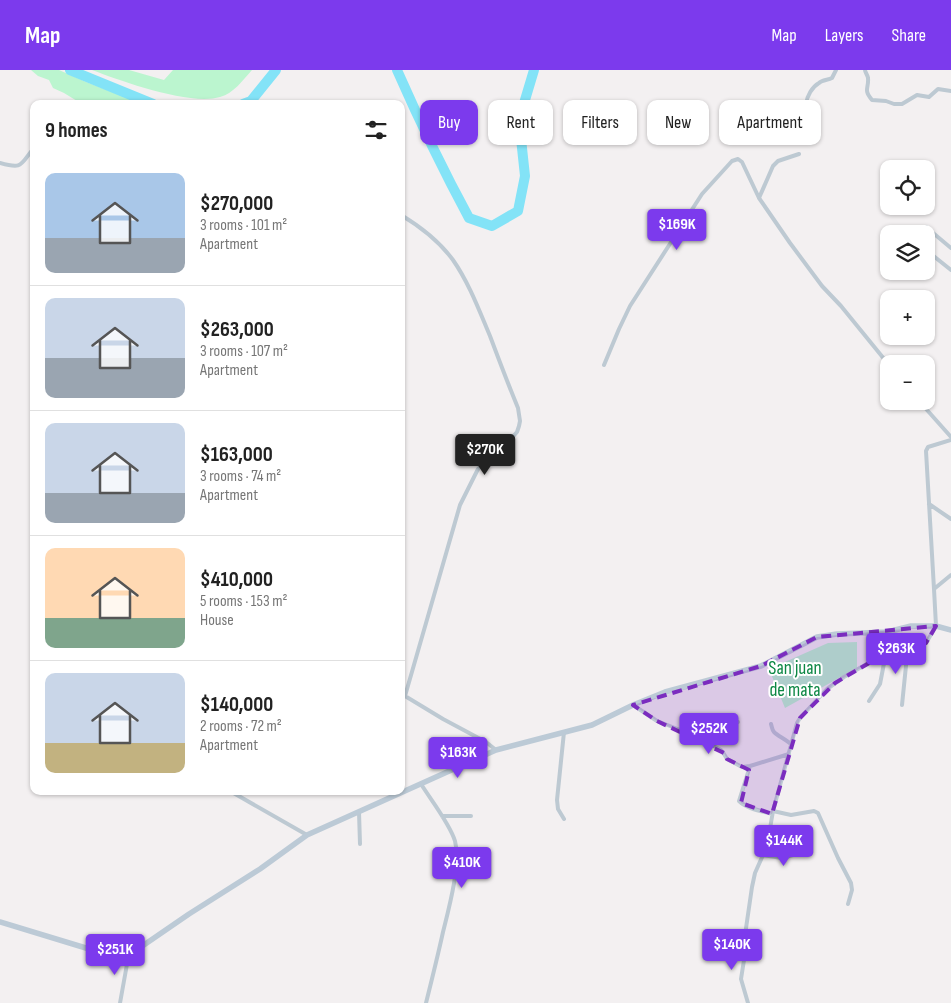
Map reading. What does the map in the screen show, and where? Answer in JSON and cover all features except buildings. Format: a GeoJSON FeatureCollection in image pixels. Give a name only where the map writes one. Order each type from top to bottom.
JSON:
{"type":"FeatureCollection","features":[{"type":"Feature","properties":{"kind":"street"},"geometry":{"type":"LineString","coordinates":[[806,100],[809,93],[820,82],[832,78],[836,70]]}},
{"type":"Feature","properties":{"kind":"street"},"geometry":{"type":"LineString","coordinates":[[865,70],[868,80],[866,88],[872,100],[902,104],[917,95],[929,97],[938,89],[951,91]]}},
{"type":"Feature","properties":{"kind":"street"},"geometry":{"type":"LineString","coordinates":[[0,163],[12,167],[18,166],[30,153]]}},
{"type":"Feature","properties":{"kind":"street"},"geometry":{"type":"LineString","coordinates":[[759,198],[773,166],[778,161],[799,154]]}},
{"type":"Feature","properties":{"kind":"street"},"geometry":{"type":"LineString","coordinates":[[604,365],[630,306],[702,194],[732,161],[738,160],[744,166],[759,198],[790,243],[822,286],[881,355]]}},
{"type":"Feature","properties":{"kind":"street"},"geometry":{"type":"LineString","coordinates":[[405,217],[426,232],[442,247],[461,274],[476,302],[518,408],[520,422],[516,432],[509,441],[494,450],[478,469],[460,505],[405,687]]}},
{"type":"Feature","properties":{"kind":"street"},"geometry":{"type":"LineString","coordinates":[[935,235],[951,248]]}},
{"type":"Feature","properties":{"kind":"street"},"geometry":{"type":"LineString","coordinates":[[935,257],[951,270]]}},
{"type":"Feature","properties":{"kind":"street"},"geometry":{"type":"LineString","coordinates":[[748,1003],[741,979],[753,879],[766,846],[795,730],[800,718],[827,689],[844,677],[886,653],[926,643],[936,626],[926,451],[928,447],[951,439],[927,410]]}},
{"type":"Feature","properties":{"kind":"street"},"geometry":{"type":"LineString","coordinates":[[929,504],[951,519]]}},
{"type":"Feature","properties":{"kind":"street"},"geometry":{"type":"LineString","coordinates":[[934,589],[951,575]]}},
{"type":"Feature","properties":{"kind":"street"},"geometry":{"type":"LineString","coordinates":[[405,791],[496,750],[592,725],[665,692],[761,666],[817,637],[880,632],[911,626],[936,626],[951,630]]}},
{"type":"Feature","properties":{"kind":"street"},"geometry":{"type":"LineString","coordinates":[[902,706],[908,646]]}},
{"type":"Feature","properties":{"kind":"street"},"geometry":{"type":"LineString","coordinates":[[869,701],[880,684],[886,653]]}},
{"type":"Feature","properties":{"kind":"street"},"geometry":{"type":"LineString","coordinates":[[405,695],[443,719],[486,742],[496,750]]}},
{"type":"Feature","properties":{"kind":"street"},"geometry":{"type":"LineString","coordinates":[[633,705],[657,721],[692,735],[720,750],[727,759],[744,768],[789,754]]}},
{"type":"Feature","properties":{"kind":"street"},"geometry":{"type":"LineString","coordinates":[[692,735],[738,722]]}},
{"type":"Feature","properties":{"kind":"street"},"geometry":{"type":"LineString","coordinates":[[771,724],[774,733],[792,744]]}},
{"type":"Feature","properties":{"kind":"street"},"geometry":{"type":"LineString","coordinates":[[564,732],[556,800],[558,809],[564,819]]}},
{"type":"Feature","properties":{"kind":"street"},"geometry":{"type":"LineString","coordinates":[[750,766],[740,803],[748,807],[773,813],[791,815],[814,811],[818,813],[851,883],[852,890],[848,904]]}},
{"type":"Feature","properties":{"kind":"street"},"geometry":{"type":"LineString","coordinates":[[421,784],[451,830],[456,848],[451,898],[426,1003]]}},
{"type":"Feature","properties":{"kind":"street"},"geometry":{"type":"LineString","coordinates":[[237,795],[307,835]]}},
{"type":"Feature","properties":{"kind":"street"},"geometry":{"type":"LineString","coordinates":[[0,922],[99,952],[129,953],[260,869],[307,835],[397,795]]}},
{"type":"Feature","properties":{"kind":"street"},"geometry":{"type":"LineString","coordinates":[[360,812],[360,844]]}},
{"type":"Feature","properties":{"kind":"street"},"geometry":{"type":"LineString","coordinates":[[442,816],[471,816]]}},
{"type":"Feature","properties":{"kind":"street"},"geometry":{"type":"LineString","coordinates":[[762,855],[782,858],[804,852]]}},
{"type":"Feature","properties":{"kind":"street"},"geometry":{"type":"LineString","coordinates":[[120,1003],[129,953]]}},
{"type":"Feature","properties":{"kind":"highlighted area"},"geometry":{"type":"Polygon","coordinates":[[[936,626],[926,643],[886,653],[835,683],[800,718],[772,814],[741,803],[749,770],[727,759],[724,753],[657,721],[633,705],[761,666],[817,637],[936,626]]]}},
{"type":"Feature","properties":{"kind":"green space"},"geometry":{"type":"Polygon","coordinates":[[[31,70],[59,70],[133,100],[75,100],[53,88],[49,80],[38,76],[31,70]]]}},
{"type":"Feature","properties":{"kind":"green space"},"geometry":{"type":"Polygon","coordinates":[[[92,70],[129,70],[164,80],[173,70],[252,70],[230,93],[207,99],[156,91],[92,70]]]}},
{"type":"Feature","properties":{"kind":"green space","name":"San juan de mata"},"geometry":{"type":"Polygon","coordinates":[[[857,642],[857,668],[785,708],[769,669],[828,643],[857,642]]]}},
{"type":"Feature","properties":{"kind":"waterway"},"geometry":{"type":"LineString","coordinates":[[70,70],[143,100]]}},
{"type":"Feature","properties":{"kind":"waterway"},"geometry":{"type":"LineString","coordinates":[[252,100],[276,70]]}},
{"type":"Feature","properties":{"kind":"waterway"},"geometry":{"type":"LineString","coordinates":[[397,70],[431,145],[469,218],[492,226],[518,211],[525,176],[519,120],[534,70]]}}]}
